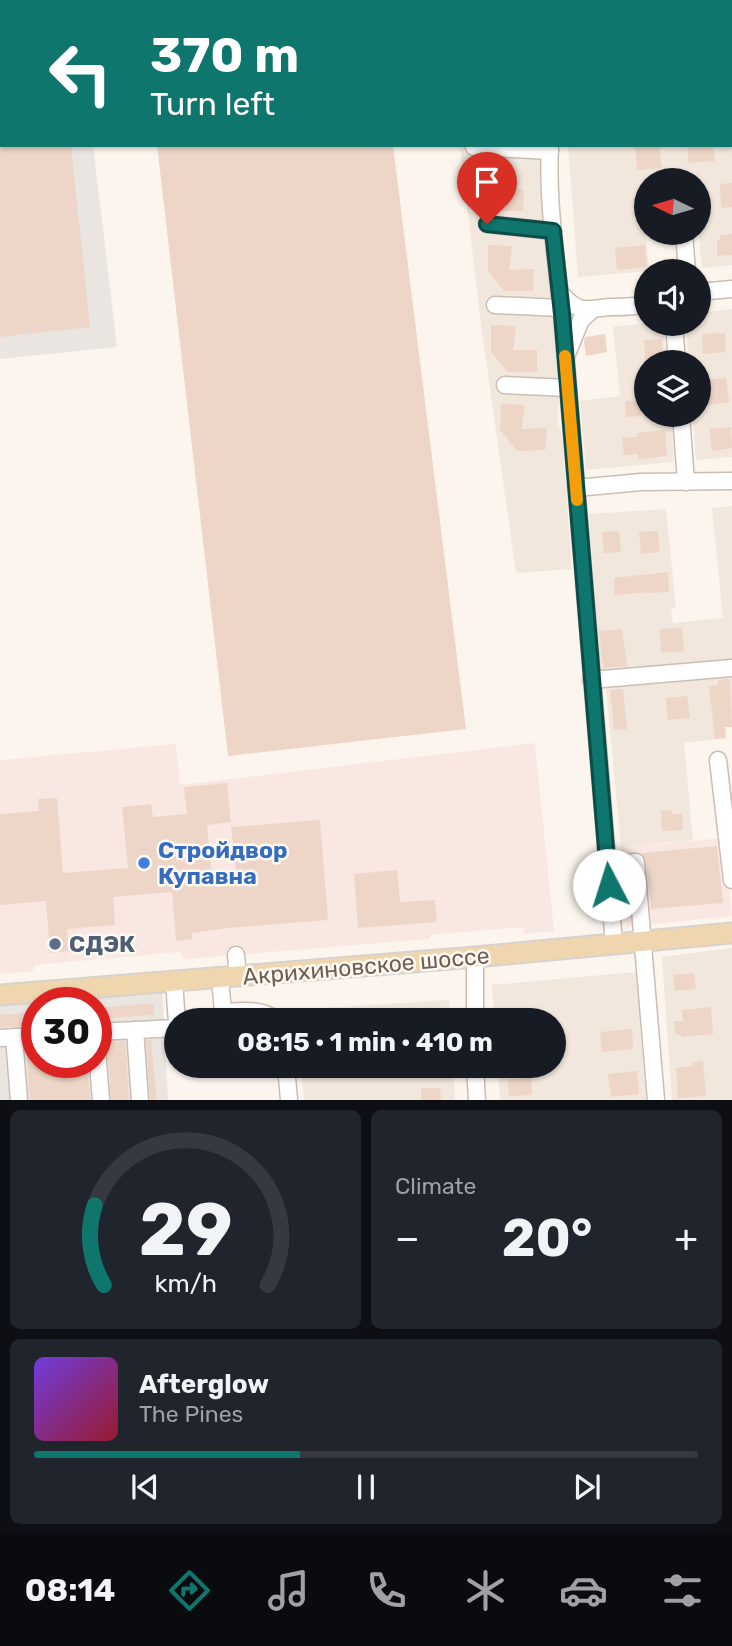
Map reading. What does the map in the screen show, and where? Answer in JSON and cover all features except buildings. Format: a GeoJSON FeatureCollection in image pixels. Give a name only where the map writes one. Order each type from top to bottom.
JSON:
{"type":"FeatureCollection","features":[{"type":"Feature","properties":{"kind":"main road","name":"Акрихиновское шоссе"},"geometry":{"type":"LineString","coordinates":[[0,995],[475,957],[732,933]]}},
{"type":"Feature","properties":{"kind":"street"},"geometry":{"type":"LineString","coordinates":[[474,147],[550,148],[553,231],[614,943]]}},
{"type":"Feature","properties":{"kind":"street"},"geometry":{"type":"LineString","coordinates":[[487,224],[553,231]]}},
{"type":"Feature","properties":{"kind":"street"},"geometry":{"type":"LineString","coordinates":[[711,291],[732,289]]}},
{"type":"Feature","properties":{"kind":"street"},"geometry":{"type":"LineString","coordinates":[[495,305],[561,300],[591,311]]}},
{"type":"Feature","properties":{"kind":"street"},"geometry":{"type":"LineString","coordinates":[[565,357],[581,320],[591,311],[634,306]]}},
{"type":"Feature","properties":{"kind":"street"},"geometry":{"type":"LineString","coordinates":[[505,385],[568,388]]}},
{"type":"Feature","properties":{"kind":"street"},"geometry":{"type":"LineString","coordinates":[[682,427],[686,482]]}},
{"type":"Feature","properties":{"kind":"street"},"geometry":{"type":"LineString","coordinates":[[576,488],[641,482],[732,481]]}},
{"type":"Feature","properties":{"kind":"street"},"geometry":{"type":"LineString","coordinates":[[592,680],[732,668]]}},
{"type":"Feature","properties":{"kind":"street"},"geometry":{"type":"LineString","coordinates":[[718,760],[732,880]]}},
{"type":"Feature","properties":{"kind":"street"},"geometry":{"type":"LineString","coordinates":[[607,864],[636,862],[656,1100]]}},
{"type":"Feature","properties":{"kind":"street"},"geometry":{"type":"LineString","coordinates":[[224,1008],[236,955]]}},
{"type":"Feature","properties":{"kind":"street"},"geometry":{"type":"LineString","coordinates":[[475,957],[475,1008]]}},
{"type":"Feature","properties":{"kind":"street"},"geometry":{"type":"LineString","coordinates":[[174,981],[176,1008]]}},
{"type":"Feature","properties":{"kind":"street"},"geometry":{"type":"LineString","coordinates":[[112,1031],[164,1027]]}},
{"type":"Feature","properties":{"kind":"street"},"geometry":{"type":"LineString","coordinates":[[135,1030],[140,1100]]}},
{"type":"Feature","properties":{"kind":"street"},"geometry":{"type":"LineString","coordinates":[[7,1038],[19,1100]]}},
{"type":"Feature","properties":{"kind":"street"},"geometry":{"type":"LineString","coordinates":[[99,1078],[101,1100]]}},
{"type":"Feature","properties":{"kind":"street"},"geometry":{"type":"LineString","coordinates":[[287,1078],[289,1100]]}},
{"type":"Feature","properties":{"kind":"street"},"geometry":{"type":"LineString","coordinates":[[476,1078],[477,1100]]}},
{"type":"Feature","properties":{"kind":"shaded area"},"geometry":{"type":"Polygon","coordinates":[[[0,147],[93,147],[117,347],[0,359],[0,147]]]}},
{"type":"Feature","properties":{"kind":"shaded area"},"geometry":{"type":"Polygon","coordinates":[[[460,147],[541,147],[560,390],[557,419],[562,436],[572,569],[516,573],[480,317],[460,147]]]}},
{"type":"Feature","properties":{"kind":"shaded area"},"geometry":{"type":"Polygon","coordinates":[[[568,147],[732,147],[732,265],[711,267],[711,259],[701,259],[700,245],[711,245],[711,168],[634,168],[634,245],[647,245],[648,259],[634,259],[634,272],[578,277],[568,147]]]}},
{"type":"Feature","properties":{"kind":"shaded area"},"geometry":{"type":"Polygon","coordinates":[[[732,309],[732,457],[696,460],[694,427],[711,427],[711,350],[688,350],[687,336],[711,336],[711,311],[732,309]]]}},
{"type":"Feature","properties":{"kind":"shaded area"},"geometry":{"type":"Polygon","coordinates":[[[634,324],[634,336],[664,336],[665,350],[634,350],[634,427],[672,427],[674,462],[586,470],[580,401],[620,396],[613,327],[634,324]]]}},
{"type":"Feature","properties":{"kind":"shaded area"},"geometry":{"type":"Polygon","coordinates":[[[732,506],[732,663],[601,674],[589,514],[666,509],[676,608],[671,609],[673,623],[723,618],[712,508],[732,506]]]}},
{"type":"Feature","properties":{"kind":"shaded area"},"geometry":{"type":"Polygon","coordinates":[[[732,675],[732,727],[725,727],[726,738],[684,743],[693,840],[621,847],[606,687],[732,675]]]}},
{"type":"Feature","properties":{"kind":"shaded area"},"geometry":{"type":"Polygon","coordinates":[[[535,743],[554,931],[524,934],[523,927],[430,935],[430,939],[184,959],[179,952],[34,965],[33,971],[0,974],[0,760],[176,744],[180,785],[535,743]]]}},
{"type":"Feature","properties":{"kind":"shaded area"},"geometry":{"type":"Polygon","coordinates":[[[724,838],[732,916],[627,927],[621,847],[724,838]]]}},
{"type":"Feature","properties":{"kind":"shaded area"},"geometry":{"type":"Polygon","coordinates":[[[732,948],[732,1100],[672,1100],[662,957],[732,948]]]}},
{"type":"Feature","properties":{"kind":"shaded area"},"geometry":{"type":"Polygon","coordinates":[[[636,972],[646,1100],[500,1100],[499,1078],[566,1078],[566,1008],[493,1008],[492,985],[636,972]]]}},
{"type":"Feature","properties":{"kind":"shaded area"},"geometry":{"type":"Polygon","coordinates":[[[162,988],[164,1078],[167,1078],[168,1100],[0,1100],[0,1001],[21,999],[21,1078],[112,1078],[112,992],[162,988]]]}},
{"type":"Feature","properties":{"kind":"shaded area"},"geometry":{"type":"Polygon","coordinates":[[[449,1000],[449,1008],[325,1008],[449,1000]]]}},
{"type":"Feature","properties":{"kind":"shaded area"},"geometry":{"type":"Polygon","coordinates":[[[302,1078],[454,1078],[455,1100],[304,1100],[302,1078]]]}},
{"type":"Feature","properties":{"kind":"slow traffic"},"geometry":{"type":"LineString","coordinates":[[565,356],[577,500]]}},
{"type":"Feature","properties":{"kind":"place","name":"Стройдвор Купавна"},"geometry":{"type":"Point","coordinates":[144,863]}},
{"type":"Feature","properties":{"kind":"place","name":"СДЭК"},"geometry":{"type":"Point","coordinates":[55,944]}},
{"type":"Feature","properties":{"kind":"route"},"geometry":{"type":"LineString","coordinates":[[487,224],[553,231],[609,885]]}}]}
